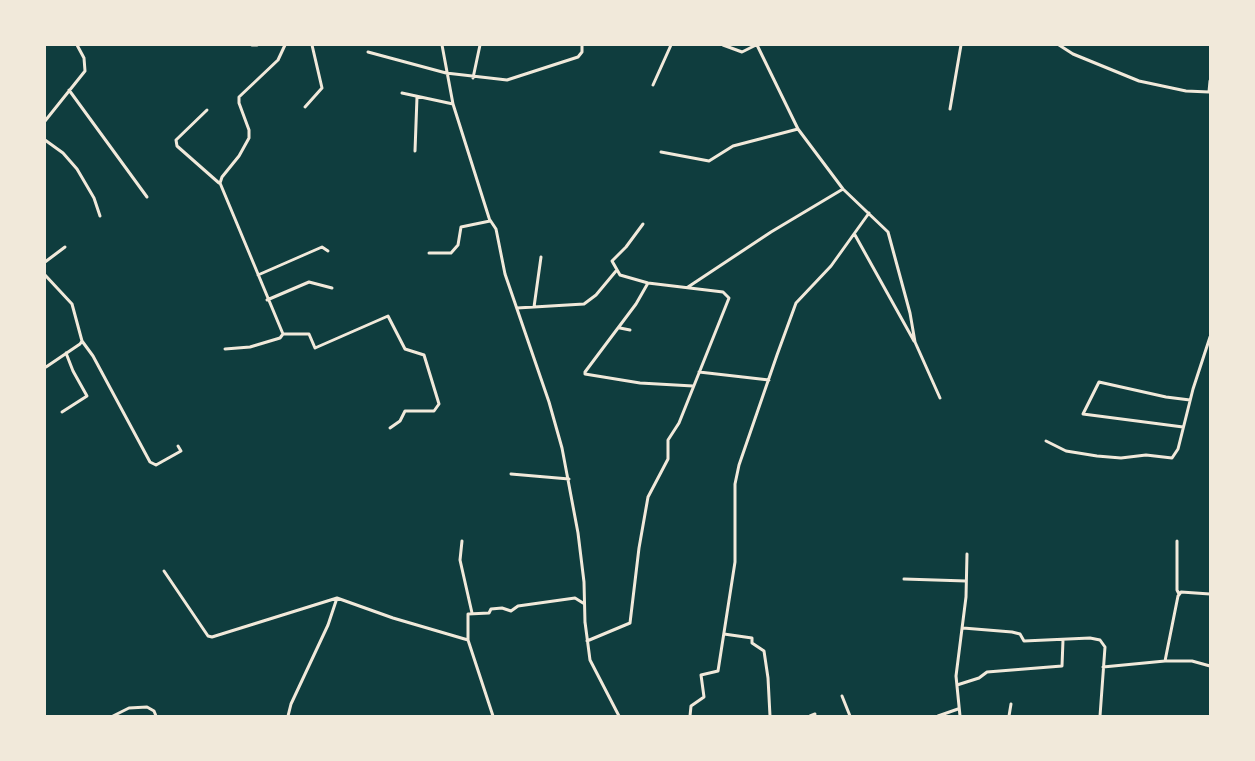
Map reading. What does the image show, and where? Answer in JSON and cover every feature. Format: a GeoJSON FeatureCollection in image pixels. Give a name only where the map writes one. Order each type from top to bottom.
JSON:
{"type":"FeatureCollection","features":[{"type":"Feature","properties":{"kind":"street"},"geometry":{"type":"LineString","coordinates":[[45,121],[85,71],[84,58],[77,45]]}},
{"type":"Feature","properties":{"kind":"street"},"geometry":{"type":"LineString","coordinates":[[252,45],[257,45]]}},
{"type":"Feature","properties":{"kind":"street"},"geometry":{"type":"LineString","coordinates":[[220,183],[222,177],[239,156],[249,138],[249,130],[239,103],[240,97],[278,60],[285,45]]}},
{"type":"Feature","properties":{"kind":"street"},"geometry":{"type":"LineString","coordinates":[[305,107],[322,88],[312,45]]}},
{"type":"Feature","properties":{"kind":"street"},"geometry":{"type":"LineString","coordinates":[[442,45],[453,104],[490,220],[496,229],[505,274],[549,402],[569,479],[584,582],[585,623]]}},
{"type":"Feature","properties":{"kind":"street"},"geometry":{"type":"LineString","coordinates":[[473,78],[480,45]]}},
{"type":"Feature","properties":{"kind":"street"},"geometry":{"type":"LineString","coordinates":[[368,52],[446,73],[473,78],[507,80],[578,57],[582,52],[582,45]]}},
{"type":"Feature","properties":{"kind":"street"},"geometry":{"type":"LineString","coordinates":[[653,85],[671,45]]}},
{"type":"Feature","properties":{"kind":"street"},"geometry":{"type":"LineString","coordinates":[[723,45],[742,52],[757,45],[798,129],[843,189],[888,232],[919,351]]}},
{"type":"Feature","properties":{"kind":"street"},"geometry":{"type":"LineString","coordinates":[[950,109],[961,45]]}},
{"type":"Feature","properties":{"kind":"street"},"geometry":{"type":"LineString","coordinates":[[1059,45],[1073,54],[1139,81],[1186,91],[1209,93],[1210,81]]}},
{"type":"Feature","properties":{"kind":"street"},"geometry":{"type":"LineString","coordinates":[[69,90],[147,197]]}},
{"type":"Feature","properties":{"kind":"street"},"geometry":{"type":"LineString","coordinates":[[402,93],[453,104]]}},
{"type":"Feature","properties":{"kind":"street"},"geometry":{"type":"LineString","coordinates":[[415,151],[417,97]]}},
{"type":"Feature","properties":{"kind":"street"},"geometry":{"type":"LineString","coordinates":[[207,110],[176,140],[177,146],[220,183],[248,246],[267,300],[283,334]]}},
{"type":"Feature","properties":{"kind":"street"},"geometry":{"type":"LineString","coordinates":[[661,152],[709,161],[734,146],[798,129]]}},
{"type":"Feature","properties":{"kind":"street"},"geometry":{"type":"LineString","coordinates":[[45,140],[63,153],[77,169],[94,198],[100,216]]}},
{"type":"Feature","properties":{"kind":"street"},"geometry":{"type":"LineString","coordinates":[[688,287],[771,232],[843,189]]}},
{"type":"Feature","properties":{"kind":"street"},"geometry":{"type":"LineString","coordinates":[[690,716],[691,706],[704,697],[701,675],[718,671],[734,562],[735,484],[739,465],[796,304],[831,266],[869,213]]}},
{"type":"Feature","properties":{"kind":"street"},"geometry":{"type":"LineString","coordinates":[[429,253],[451,252],[458,246],[461,227],[486,224],[490,220]]}},
{"type":"Feature","properties":{"kind":"street"},"geometry":{"type":"LineString","coordinates":[[587,641],[630,623],[639,548],[648,497],[668,459],[668,440],[679,423],[729,298],[723,292],[648,283],[625,278],[616,271],[612,264],[613,258],[626,247],[644,224]]}},
{"type":"Feature","properties":{"kind":"street"},"geometry":{"type":"LineString","coordinates":[[855,235],[919,351],[940,398]]}},
{"type":"Feature","properties":{"kind":"street"},"geometry":{"type":"LineString","coordinates":[[45,262],[65,247]]}},
{"type":"Feature","properties":{"kind":"street"},"geometry":{"type":"LineString","coordinates":[[258,275],[322,247],[328,251]]}},
{"type":"Feature","properties":{"kind":"street"},"geometry":{"type":"LineString","coordinates":[[534,307],[541,257]]}},
{"type":"Feature","properties":{"kind":"street"},"geometry":{"type":"LineString","coordinates":[[517,308],[584,304],[596,295],[616,271]]}},
{"type":"Feature","properties":{"kind":"street"},"geometry":{"type":"LineString","coordinates":[[45,275],[72,304],[82,341],[93,356],[150,462],[156,465],[181,451],[178,446]]}},
{"type":"Feature","properties":{"kind":"street"},"geometry":{"type":"LineString","coordinates":[[267,300],[309,282],[332,288]]}},
{"type":"Feature","properties":{"kind":"street"},"geometry":{"type":"LineString","coordinates":[[648,283],[620,328],[585,372],[586,374],[640,383],[693,386]]}},
{"type":"Feature","properties":{"kind":"street"},"geometry":{"type":"LineString","coordinates":[[225,349],[250,347],[280,338],[283,334],[309,334],[315,348],[388,316],[405,349],[424,355],[439,404],[434,411],[405,411],[400,421],[390,428]]}},
{"type":"Feature","properties":{"kind":"street"},"geometry":{"type":"LineString","coordinates":[[620,328],[630,330]]}},
{"type":"Feature","properties":{"kind":"street"},"geometry":{"type":"LineString","coordinates":[[1046,441],[1066,451],[1096,456],[1121,458],[1146,455],[1172,458],[1178,450],[1190,400],[1210,337]]}},
{"type":"Feature","properties":{"kind":"street"},"geometry":{"type":"LineString","coordinates":[[46,367],[82,341]]}},
{"type":"Feature","properties":{"kind":"street"},"geometry":{"type":"LineString","coordinates":[[62,412],[87,396],[72,371],[66,353]]}},
{"type":"Feature","properties":{"kind":"street"},"geometry":{"type":"LineString","coordinates":[[699,372],[710,375],[769,380]]}},
{"type":"Feature","properties":{"kind":"street"},"geometry":{"type":"LineString","coordinates":[[1183,428],[1083,414],[1099,382],[1166,397],[1190,400]]}},
{"type":"Feature","properties":{"kind":"street"},"geometry":{"type":"LineString","coordinates":[[511,474],[569,479]]}},
{"type":"Feature","properties":{"kind":"street"},"geometry":{"type":"LineString","coordinates":[[462,541],[460,560],[472,612]]}},
{"type":"Feature","properties":{"kind":"street"},"geometry":{"type":"LineString","coordinates":[[1165,661],[1179,594],[1177,590],[1177,541]]}},
{"type":"Feature","properties":{"kind":"street"},"geometry":{"type":"LineString","coordinates":[[960,716],[956,685],[963,628],[967,554]]}},
{"type":"Feature","properties":{"kind":"street"},"geometry":{"type":"LineString","coordinates":[[164,571],[208,636],[212,637],[337,598],[393,618],[468,640]]}},
{"type":"Feature","properties":{"kind":"street"},"geometry":{"type":"LineString","coordinates":[[904,579],[966,581]]}},
{"type":"Feature","properties":{"kind":"street"},"geometry":{"type":"LineString","coordinates":[[1179,594],[1181,592],[1210,594]]}},
{"type":"Feature","properties":{"kind":"street"},"geometry":{"type":"LineString","coordinates":[[288,716],[291,704],[328,625],[337,598]]}},
{"type":"Feature","properties":{"kind":"street"},"geometry":{"type":"LineString","coordinates":[[472,612],[488,613],[491,609],[502,608],[511,611],[518,606],[575,598],[583,602],[587,641],[594,669],[619,716]]}},
{"type":"Feature","properties":{"kind":"street"},"geometry":{"type":"LineString","coordinates":[[472,612],[466,619],[468,640],[493,716]]}},
{"type":"Feature","properties":{"kind":"street"},"geometry":{"type":"LineString","coordinates":[[963,628],[1012,632],[1020,634],[1024,641],[1100,640],[1104,644],[1100,716]]}},
{"type":"Feature","properties":{"kind":"street"},"geometry":{"type":"LineString","coordinates":[[724,634],[752,638],[752,643],[764,650],[770,716]]}},
{"type":"Feature","properties":{"kind":"street"},"geometry":{"type":"LineString","coordinates":[[956,685],[978,678],[987,672],[1062,666],[1063,640]]}},
{"type":"Feature","properties":{"kind":"street"},"geometry":{"type":"LineString","coordinates":[[1103,667],[1165,661],[1192,661],[1210,666]]}},
{"type":"Feature","properties":{"kind":"street"},"geometry":{"type":"LineString","coordinates":[[842,696],[850,716]]}},
{"type":"Feature","properties":{"kind":"street"},"geometry":{"type":"LineString","coordinates":[[1009,716],[1011,704]]}},
{"type":"Feature","properties":{"kind":"street"},"geometry":{"type":"LineString","coordinates":[[113,716],[128,708],[147,707],[154,711],[156,716]]}},
{"type":"Feature","properties":{"kind":"street"},"geometry":{"type":"LineString","coordinates":[[938,716],[958,709]]}},
{"type":"Feature","properties":{"kind":"street"},"geometry":{"type":"LineString","coordinates":[[810,716],[815,714]]}}]}
